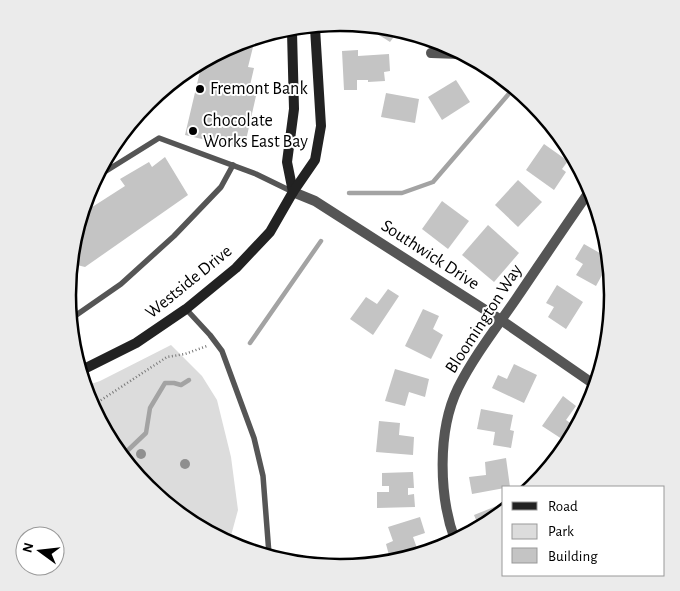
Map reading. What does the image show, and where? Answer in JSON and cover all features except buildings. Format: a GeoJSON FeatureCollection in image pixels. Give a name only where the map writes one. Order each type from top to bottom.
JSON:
{"type":"FeatureCollection","features":[{"type":"Feature","properties":{"kind":"street","name":"Westside Drive"},"geometry":{"type":"LineString","coordinates":[[86,368],[136,343],[186,309],[236,268],[270,232],[293,192],[315,160],[321,126],[315,33]]}},
{"type":"Feature","properties":{"kind":"street"},"geometry":{"type":"LineString","coordinates":[[292,36],[294,109],[287,162],[293,192]]}},
{"type":"Feature","properties":{"kind":"street"},"geometry":{"type":"LineString","coordinates":[[431,53],[446,54]]}},
{"type":"Feature","properties":{"kind":"street","name":"Southwick Drive"},"geometry":{"type":"LineString","coordinates":[[293,192],[315,201],[500,320],[590,381]]}},
{"type":"Feature","properties":{"kind":"street","name":"Bloomington Way"},"geometry":{"type":"LineString","coordinates":[[453,534],[449,523],[444,488],[442,454],[448,420],[457,390],[479,351],[585,197]]}},
{"type":"Feature","properties":{"kind":"lane"},"geometry":{"type":"LineString","coordinates":[[107,170],[160,138],[256,174],[293,192]]}},
{"type":"Feature","properties":{"kind":"lane"},"geometry":{"type":"LineString","coordinates":[[76,315],[121,284],[174,236],[221,187],[233,165]]}},
{"type":"Feature","properties":{"kind":"lane"},"geometry":{"type":"LineString","coordinates":[[186,309],[222,351],[254,438],[263,476],[269,550]]}},
{"type":"Feature","properties":{"kind":"path"},"geometry":{"type":"LineString","coordinates":[[98,402],[167,356],[185,354],[216,343]]}},
{"type":"Feature","properties":{"kind":"green space"},"geometry":{"type":"Polygon","coordinates":[[[171,345],[202,376],[217,400],[231,457],[238,510],[231,536],[179,505],[141,470],[111,428],[96,397],[91,384],[171,345]]]}},
{"type":"Feature","properties":{"kind":"waterway"},"geometry":{"type":"LineString","coordinates":[[349,193],[402,193],[433,182],[509,93]]}},
{"type":"Feature","properties":{"kind":"waterway"},"geometry":{"type":"LineString","coordinates":[[250,343],[321,241]]}},
{"type":"Feature","properties":{"kind":"waterway"},"geometry":{"type":"LineString","coordinates":[[127,451],[146,433],[150,408],[165,383],[181,385],[189,380]]}},
{"type":"Feature","properties":{"kind":"place","name":"Fremont Bank"},"geometry":{"type":"Point","coordinates":[200,89]}},
{"type":"Feature","properties":{"kind":"place","name":"Chocolate Works East Bay"},"geometry":{"type":"Point","coordinates":[193,131]}}]}
